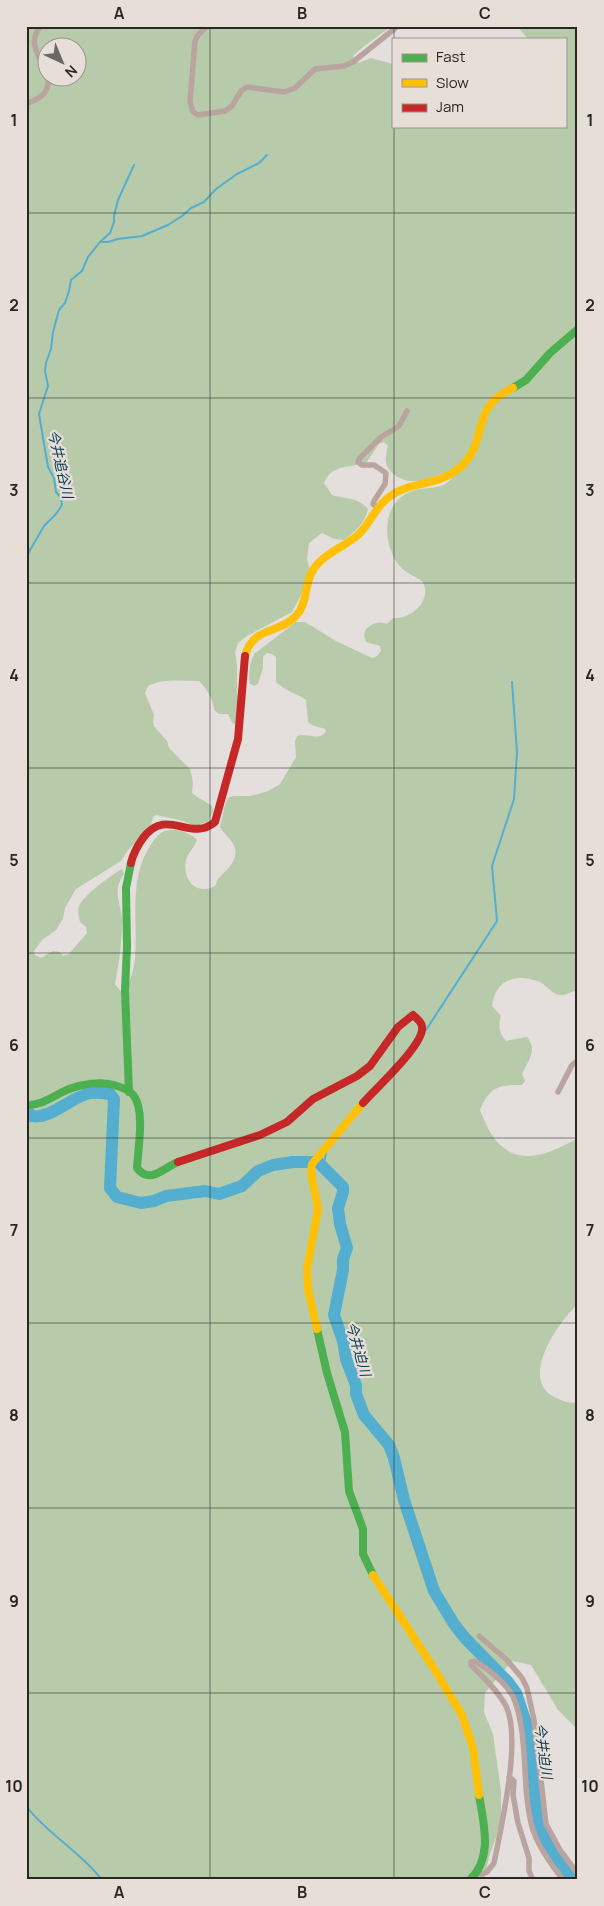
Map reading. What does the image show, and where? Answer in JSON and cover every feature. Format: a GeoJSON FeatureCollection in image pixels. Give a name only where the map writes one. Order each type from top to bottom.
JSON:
{"type":"FeatureCollection","features":[{"type":"Feature","properties":{"kind":"street"},"geometry":{"type":"LineString","coordinates":[[38,58],[34,45],[37,31],[41,26]]}},
{"type":"Feature","properties":{"kind":"street"},"geometry":{"type":"LineString","coordinates":[[207,26],[195,41],[190,102],[193,112],[198,115],[224,112],[232,106],[241,91],[247,87],[284,92],[295,88],[315,69],[344,66],[353,62],[398,26]]}},
{"type":"Feature","properties":{"kind":"street"},"geometry":{"type":"LineString","coordinates":[[26,104],[44,94],[47,88]]}},
{"type":"Feature","properties":{"kind":"street"},"geometry":{"type":"LineString","coordinates":[[129,1092],[125,996],[126,900],[134,855],[142,838],[158,824],[169,822],[201,831],[210,828],[215,822],[235,754],[240,725],[245,657],[250,642],[257,636],[291,621],[297,616],[313,571],[325,557],[362,532],[378,508],[393,493],[442,479],[460,468],[474,451],[485,414],[493,399],[527,379],[549,354],[578,329]]}},
{"type":"Feature","properties":{"kind":"street"},"geometry":{"type":"LineString","coordinates":[[378,508],[374,501],[385,484],[386,473],[374,465],[362,465],[358,462],[381,437],[399,426],[408,411]]}},
{"type":"Feature","properties":{"kind":"street"},"geometry":{"type":"LineString","coordinates":[[26,1105],[36,1104],[81,1085],[106,1084],[118,1086],[129,1092],[137,1102],[139,1117],[137,1168],[145,1176],[153,1176],[175,1163],[248,1140],[288,1121],[312,1100],[332,1087],[364,1072],[373,1064],[382,1049],[407,1018],[412,1015],[422,1024],[422,1030],[410,1054],[373,1092],[312,1164],[311,1173],[318,1209],[307,1269],[308,1289],[327,1373],[345,1432],[349,1491],[363,1529],[363,1554],[376,1582],[433,1667],[462,1715],[469,1732],[486,1839],[483,1861],[478,1872],[470,1880]]}},
{"type":"Feature","properties":{"kind":"street"},"geometry":{"type":"LineString","coordinates":[[558,1092],[572,1065],[578,1060]]}},
{"type":"Feature","properties":{"kind":"street"},"geometry":{"type":"LineString","coordinates":[[478,1636],[507,1660],[522,1678],[527,1688],[534,1720],[546,1824],[560,1850],[578,1874]]}},
{"type":"Feature","properties":{"kind":"street"},"geometry":{"type":"LineString","coordinates":[[478,1872],[482,1874],[487,1872],[494,1863],[509,1777],[510,1728],[508,1713],[498,1694],[471,1665],[472,1661],[476,1662],[501,1682],[514,1700],[522,1739],[530,1815],[534,1832],[539,1844],[563,1880]]}},
{"type":"Feature","properties":{"kind":"street"},"geometry":{"type":"LineString","coordinates":[[509,1777],[514,1781],[513,1795],[518,1822],[529,1858],[529,1871],[533,1880]]}},
{"type":"Feature","properties":{"kind":"green space"},"geometry":{"type":"Polygon","coordinates":[[[26,26],[392,26],[353,56],[358,63],[371,58],[392,64],[392,128],[566,128],[566,38],[527,38],[517,26],[578,26],[578,990],[559,995],[540,982],[521,978],[507,981],[501,985],[494,997],[492,1006],[501,1016],[499,1026],[502,1035],[506,1041],[527,1037],[532,1046],[532,1051],[522,1074],[525,1081],[522,1085],[496,1089],[487,1096],[480,1110],[490,1132],[499,1144],[509,1152],[531,1156],[542,1154],[578,1138],[578,1304],[552,1336],[541,1365],[540,1378],[545,1389],[556,1398],[569,1402],[578,1402],[578,1730],[558,1710],[531,1665],[512,1661],[485,1693],[484,1712],[493,1734],[501,1791],[501,1823],[489,1857],[484,1880],[26,1880],[26,26]],[[384,442],[379,444],[366,463],[341,468],[327,477],[324,483],[332,495],[360,502],[368,509],[367,514],[356,530],[344,540],[334,539],[322,533],[309,543],[307,559],[310,570],[308,582],[292,612],[247,636],[238,643],[235,652],[237,695],[242,708],[238,723],[233,724],[228,714],[219,714],[214,710],[209,694],[199,681],[166,681],[148,686],[145,693],[154,715],[154,726],[167,741],[169,748],[190,769],[193,782],[192,793],[212,806],[213,811],[208,822],[195,826],[156,815],[153,817],[150,829],[128,850],[121,861],[76,889],[65,908],[63,919],[56,930],[42,940],[34,951],[35,955],[41,958],[53,951],[60,952],[63,956],[69,954],[87,933],[86,927],[80,922],[78,912],[82,901],[92,891],[122,869],[124,874],[118,886],[118,898],[122,922],[115,984],[122,993],[126,991],[132,975],[135,958],[137,884],[145,856],[154,840],[166,830],[176,830],[195,838],[197,840],[186,861],[186,875],[191,883],[198,888],[207,889],[216,885],[217,880],[231,865],[235,856],[233,844],[220,827],[228,798],[233,796],[250,796],[268,791],[280,784],[296,757],[295,741],[297,736],[316,737],[326,732],[325,729],[308,722],[306,700],[283,688],[276,682],[276,657],[272,654],[267,653],[263,657],[263,668],[258,684],[254,686],[250,684],[250,664],[254,654],[296,622],[305,622],[336,641],[372,658],[381,651],[380,646],[366,642],[364,635],[366,629],[376,623],[387,624],[393,618],[404,617],[414,612],[422,603],[425,592],[423,582],[400,567],[389,545],[387,534],[390,514],[394,505],[401,497],[416,490],[438,487],[452,478],[448,473],[417,481],[408,481],[390,471],[387,467],[388,446],[384,442]]]}},
{"type":"Feature","properties":{"kind":"waterway","name":"今井追谷川"},"geometry":{"type":"LineString","coordinates":[[26,557],[44,526],[62,505],[61,498],[56,492],[54,478],[48,467],[39,414],[48,386],[45,371],[53,332],[59,310],[65,303],[71,280],[82,271],[88,257],[100,242],[142,236],[168,225],[191,208],[204,202],[216,189],[237,174],[259,163],[267,155]]}},
{"type":"Feature","properties":{"kind":"waterway"},"geometry":{"type":"LineString","coordinates":[[100,242],[110,233],[118,200],[134,165]]}},
{"type":"Feature","properties":{"kind":"waterway"},"geometry":{"type":"LineString","coordinates":[[426,1030],[497,921],[492,866],[514,799],[517,752],[512,682]]}},
{"type":"Feature","properties":{"kind":"waterway","name":"今井迫川"},"geometry":{"type":"LineString","coordinates":[[26,1108],[31,1116],[46,1115],[83,1095],[90,1093],[110,1094],[114,1099],[110,1188],[117,1197],[141,1203],[154,1201],[166,1196],[205,1191],[219,1194],[242,1186],[258,1171],[273,1165],[293,1162],[318,1162],[343,1187],[338,1208],[340,1224],[347,1248],[343,1259],[343,1270],[334,1315],[343,1341],[346,1359],[356,1385],[356,1394],[364,1415],[389,1445],[404,1500],[434,1591],[465,1638],[508,1682],[516,1693],[527,1726],[537,1819],[548,1845],[573,1880]]}},
{"type":"Feature","properties":{"kind":"waterway"},"geometry":{"type":"LineString","coordinates":[[321,1164],[325,1159],[326,1150]]}},
{"type":"Feature","properties":{"kind":"waterway"},"geometry":{"type":"LineString","coordinates":[[26,1806],[43,1825],[84,1860],[102,1880]]}},
{"type":"Feature","properties":{"kind":"traffic: fast"},"geometry":{"type":"LineString","coordinates":[[513,388],[526,380],[550,353],[578,329]]}},
{"type":"Feature","properties":{"kind":"traffic: fast"},"geometry":{"type":"LineString","coordinates":[[129,1092],[125,991],[127,947],[126,888],[131,863]]}},
{"type":"Feature","properties":{"kind":"traffic: fast"},"geometry":{"type":"LineString","coordinates":[[26,1105],[43,1102],[69,1089],[85,1084],[103,1083],[114,1085],[130,1092],[137,1103],[140,1121],[137,1168],[142,1173],[152,1175],[178,1162]]}},
{"type":"Feature","properties":{"kind":"traffic: fast"},"geometry":{"type":"LineString","coordinates":[[317,1329],[327,1373],[345,1432],[349,1491],[363,1529],[363,1554],[373,1575]]}},
{"type":"Feature","properties":{"kind":"traffic: fast"},"geometry":{"type":"LineString","coordinates":[[470,1880],[482,1861],[484,1851],[485,1840],[479,1795]]}},
{"type":"Feature","properties":{"kind":"traffic: slow"},"geometry":{"type":"LineString","coordinates":[[245,656],[249,646],[260,635],[282,626],[296,616],[300,611],[310,575],[317,564],[358,535],[384,501],[405,488],[442,478],[458,469],[468,459],[474,448],[484,416],[490,405],[499,396],[513,388]]}},
{"type":"Feature","properties":{"kind":"traffic: slow"},"geometry":{"type":"LineString","coordinates":[[317,1329],[308,1289],[307,1269],[318,1209],[311,1173],[312,1164],[363,1103]]}},
{"type":"Feature","properties":{"kind":"traffic: slow"},"geometry":{"type":"LineString","coordinates":[[373,1575],[462,1715],[473,1748],[479,1795]]}},
{"type":"Feature","properties":{"kind":"traffic: jam"},"geometry":{"type":"LineString","coordinates":[[131,863],[139,844],[152,829],[170,824],[197,829],[215,822],[238,739],[245,656]]}},
{"type":"Feature","properties":{"kind":"traffic: jam"},"geometry":{"type":"LineString","coordinates":[[178,1162],[260,1135],[287,1122],[313,1099],[357,1076],[370,1066],[398,1027],[413,1015],[422,1025],[421,1035],[416,1044],[363,1103]]}}]}
